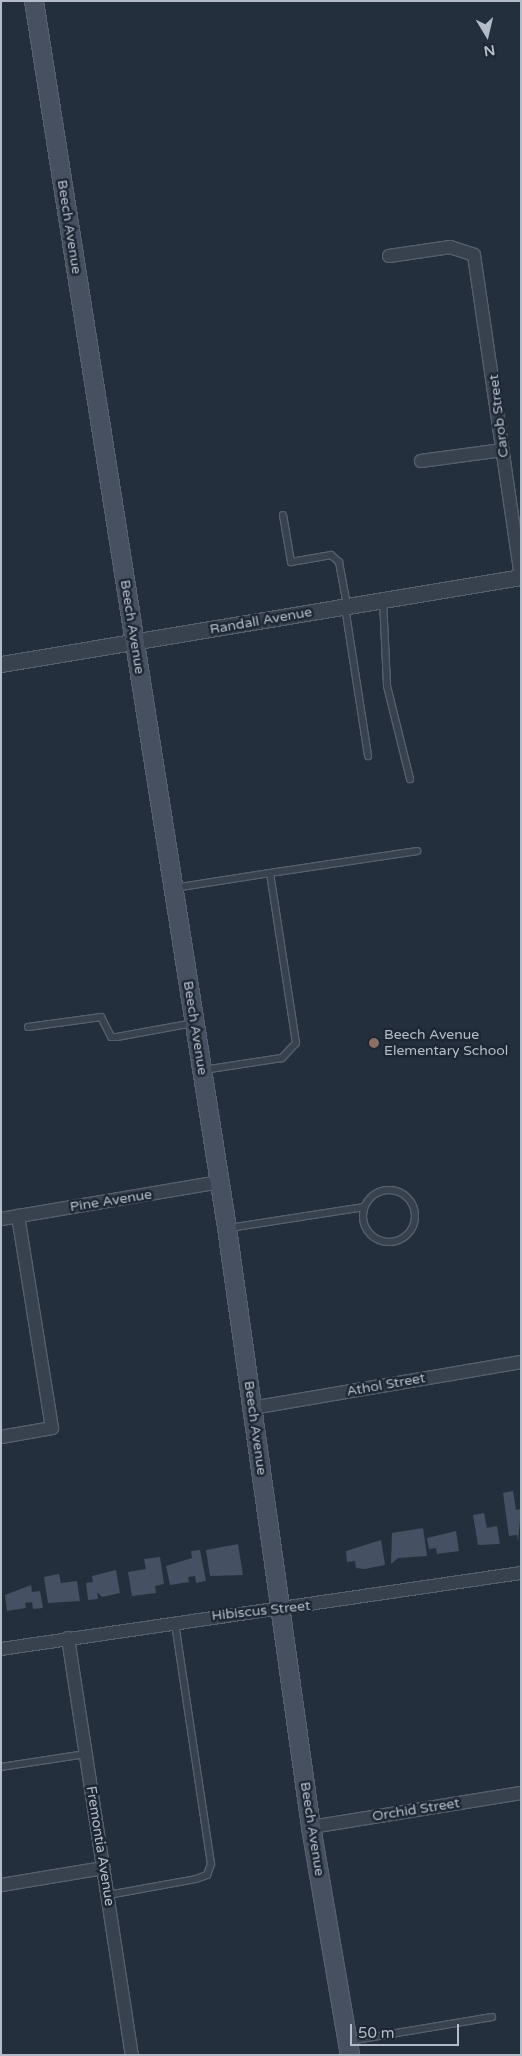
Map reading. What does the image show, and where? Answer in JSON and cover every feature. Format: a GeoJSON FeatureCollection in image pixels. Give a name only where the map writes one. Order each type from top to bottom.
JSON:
{"type":"FeatureCollection","features":[{"type":"Feature","properties":{"kind":"main road","name":"Beech Avenue"},"geometry":{"type":"LineString","coordinates":[[34,1],[172,888],[220,1182],[311,1827],[348,2048]]}},
{"type":"Feature","properties":{"kind":"street","name":"Carob Street"},"geometry":{"type":"LineString","coordinates":[[388,256],[450,248],[474,255],[521,577]]}},
{"type":"Feature","properties":{"kind":"street"},"geometry":{"type":"LineString","coordinates":[[421,461],[502,450]]}},
{"type":"Feature","properties":{"kind":"street","name":"Randall Avenue"},"geometry":{"type":"LineString","coordinates":[[1,664],[521,577]]}},
{"type":"Feature","properties":{"kind":"street","name":"Pine Avenue"},"geometry":{"type":"LineString","coordinates":[[1,1219],[220,1182]]}},
{"type":"Feature","properties":{"kind":"street"},"geometry":{"type":"LineString","coordinates":[[1,1437],[52,1428],[18,1216]]}},
{"type":"Feature","properties":{"kind":"street","name":"Athol Street"},"geometry":{"type":"LineString","coordinates":[[252,1408],[521,1362]]}},
{"type":"Feature","properties":{"kind":"street","name":"Hibiscus Street"},"geometry":{"type":"LineString","coordinates":[[1,1649],[261,1608],[282,1611],[521,1573]]}},
{"type":"Feature","properties":{"kind":"street","name":"Fremontia Avenue"},"geometry":{"type":"LineString","coordinates":[[68,1638],[104,1868],[130,2054]]}},
{"type":"Feature","properties":{"kind":"street","name":"Orchid Street"},"geometry":{"type":"LineString","coordinates":[[311,1827],[521,1793]]}},
{"type":"Feature","properties":{"kind":"street"},"geometry":{"type":"LineString","coordinates":[[1,1885],[104,1868]]}},
{"type":"Feature","properties":{"kind":"lane"},"geometry":{"type":"LineString","coordinates":[[283,515],[291,562],[332,555],[339,562],[368,756]]}},
{"type":"Feature","properties":{"kind":"lane"},"geometry":{"type":"LineString","coordinates":[[384,600],[388,686],[410,779]]}},
{"type":"Feature","properties":{"kind":"lane"},"geometry":{"type":"LineString","coordinates":[[172,888],[417,851]]}},
{"type":"Feature","properties":{"kind":"lane"},"geometry":{"type":"LineString","coordinates":[[202,1070],[282,1058],[296,1043],[270,873]]}},
{"type":"Feature","properties":{"kind":"lane"},"geometry":{"type":"LineString","coordinates":[[28,1027],[101,1016],[111,1037],[117,1037],[194,1023]]}},
{"type":"Feature","properties":{"kind":"lane"},"geometry":{"type":"LineString","coordinates":[[227,1228],[364,1207],[375,1194],[400,1192],[411,1203],[412,1227],[393,1241],[376,1238],[364,1225],[364,1207]]}},
{"type":"Feature","properties":{"kind":"lane"},"geometry":{"type":"LineString","coordinates":[[108,1895],[196,1879],[207,1875],[211,1864],[175,1621]]}},
{"type":"Feature","properties":{"kind":"lane"},"geometry":{"type":"LineString","coordinates":[[1,1767],[86,1754]]}},
{"type":"Feature","properties":{"kind":"lane"},"geometry":{"type":"LineString","coordinates":[[348,2048],[492,2017]]}},
{"type":"Feature","properties":{"kind":"building"},"geometry":{"type":"Polygon","coordinates":[[[513,1491],[516,1510],[521,1509],[518,1542],[517,1535],[509,1536],[503,1493],[513,1491]]]}},
{"type":"Feature","properties":{"kind":"building"},"geometry":{"type":"Polygon","coordinates":[[[484,1513],[487,1528],[497,1526],[500,1544],[478,1545],[473,1515],[484,1513]]]}},
{"type":"Feature","properties":{"kind":"building"},"geometry":{"type":"Polygon","coordinates":[[[423,1528],[427,1556],[398,1558],[391,1564],[392,1533],[423,1528]]]}},
{"type":"Feature","properties":{"kind":"building"},"geometry":{"type":"Polygon","coordinates":[[[456,1531],[459,1551],[437,1554],[436,1548],[429,1549],[427,1538],[456,1531]]]}},
{"type":"Feature","properties":{"kind":"building"},"geometry":{"type":"Polygon","coordinates":[[[381,1540],[385,1565],[365,1569],[356,1568],[355,1561],[347,1562],[346,1551],[381,1540]]]}},
{"type":"Feature","properties":{"kind":"building"},"geometry":{"type":"Polygon","coordinates":[[[238,1544],[243,1575],[210,1576],[206,1550],[238,1544]]]}},
{"type":"Feature","properties":{"kind":"building"},"geometry":{"type":"Polygon","coordinates":[[[200,1550],[206,1581],[196,1583],[195,1576],[188,1577],[189,1582],[170,1585],[166,1566],[192,1558],[191,1551],[200,1550]]]}},
{"type":"Feature","properties":{"kind":"building"},"geometry":{"type":"Polygon","coordinates":[[[160,1557],[164,1584],[155,1586],[156,1593],[132,1596],[128,1572],[146,1569],[144,1559],[160,1557]]]}},
{"type":"Feature","properties":{"kind":"building"},"geometry":{"type":"Polygon","coordinates":[[[116,1570],[120,1593],[102,1597],[97,1592],[98,1599],[88,1600],[86,1583],[93,1582],[92,1576],[116,1570]]]}},
{"type":"Feature","properties":{"kind":"building"},"geometry":{"type":"Polygon","coordinates":[[[59,1574],[61,1583],[77,1581],[80,1601],[48,1603],[44,1577],[59,1574]]]}},
{"type":"Feature","properties":{"kind":"building"},"geometry":{"type":"Polygon","coordinates":[[[31,1585],[32,1592],[40,1591],[43,1608],[33,1609],[32,1602],[25,1603],[26,1608],[7,1611],[5,1595],[31,1585]]]}},
{"type":"Feature","properties":{"kind":"place","name":"Beech Avenue Elementary School"},"geometry":{"type":"Point","coordinates":[374,1043]}}]}
